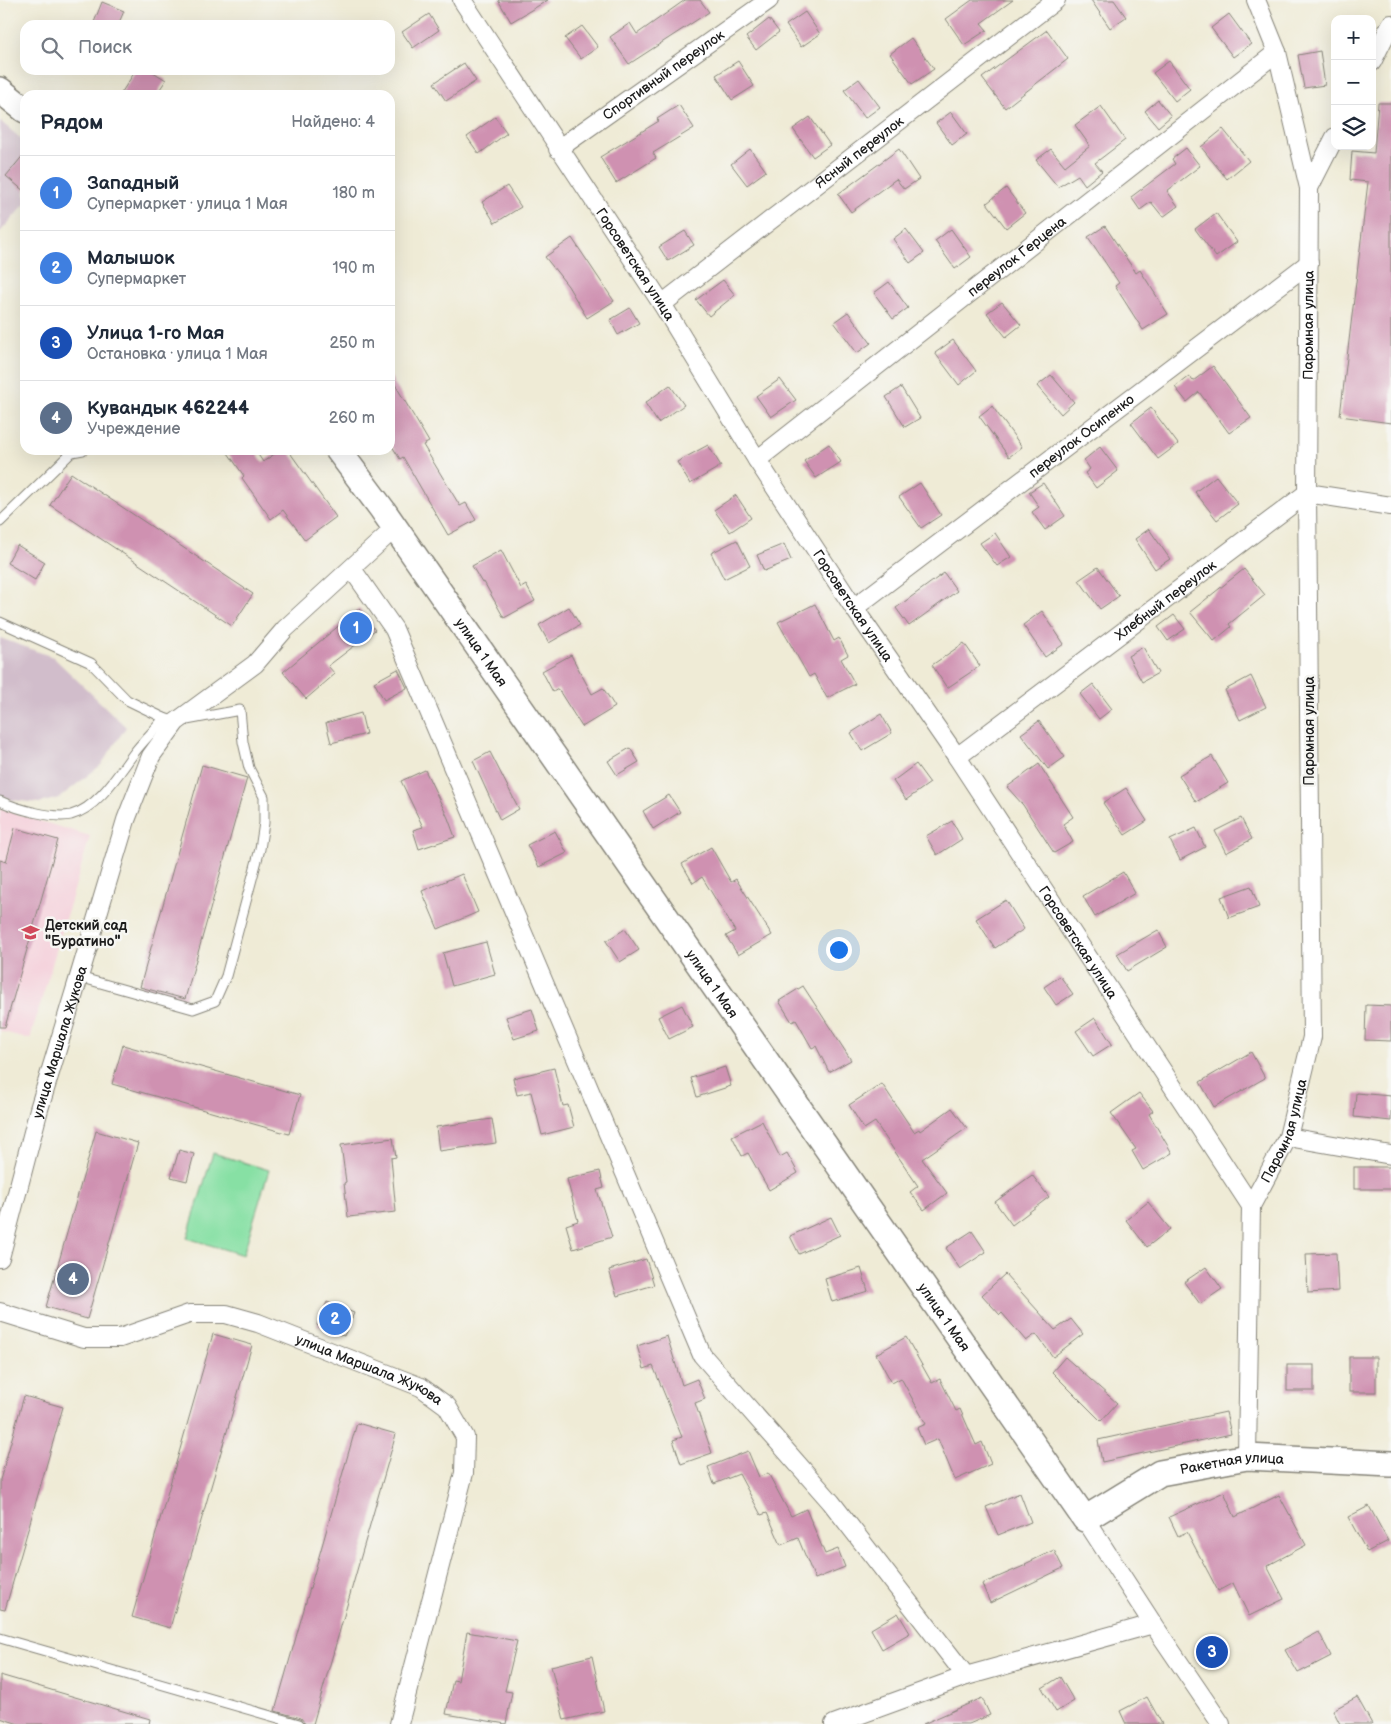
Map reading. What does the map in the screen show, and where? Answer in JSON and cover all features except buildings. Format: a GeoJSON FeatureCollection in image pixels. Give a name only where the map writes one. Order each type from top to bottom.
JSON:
{"type":"FeatureCollection","features":[{"type":"Feature","properties":{"kind":"main road"},"geometry":{"type":"LineString","coordinates":[[0,90],[20,106]]}},
{"type":"Feature","properties":{"kind":"main road","name":"улица 1 Мая"},"geometry":{"type":"LineString","coordinates":[[342,455],[395,528],[1085,1519]]}},
{"type":"Feature","properties":{"kind":"main road","name":"Ракетная улица"},"geometry":{"type":"LineString","coordinates":[[1085,1519],[1160,1473],[1247,1457],[1391,1464]]}},
{"type":"Feature","properties":{"kind":"street","name":"Горсоветская улица"},"geometry":{"type":"LineString","coordinates":[[462,0],[662,304],[757,460],[854,608],[957,757],[1251,1206]]}},
{"type":"Feature","properties":{"kind":"street","name":"Спортивный переулок"},"geometry":{"type":"LineString","coordinates":[[558,148],[769,0]]}},
{"type":"Feature","properties":{"kind":"street","name":"Ясный переулок"},"geometry":{"type":"LineString","coordinates":[[662,304],[1056,0]]}},
{"type":"Feature","properties":{"kind":"street","name":"Паромная улица"},"geometry":{"type":"LineString","coordinates":[[1247,1457],[1251,1206],[1288,1138],[1312,1036],[1307,493],[1309,188],[1277,52],[1256,0]]}},
{"type":"Feature","properties":{"kind":"street"},"geometry":{"type":"LineString","coordinates":[[1373,60],[1391,24]]}},
{"type":"Feature","properties":{"kind":"street","name":"переулок Герцена"},"geometry":{"type":"LineString","coordinates":[[757,460],[1277,52]]}},
{"type":"Feature","properties":{"kind":"street"},"geometry":{"type":"LineString","coordinates":[[1309,188],[1331,145]]}},
{"type":"Feature","properties":{"kind":"street","name":"переулок Осипенко"},"geometry":{"type":"LineString","coordinates":[[854,608],[1309,263]]}},
{"type":"Feature","properties":{"kind":"street"},"geometry":{"type":"LineString","coordinates":[[1307,493],[1391,506]]}},
{"type":"Feature","properties":{"kind":"street","name":"Хлебный переулок"},"geometry":{"type":"LineString","coordinates":[[957,757],[1307,493]]}},
{"type":"Feature","properties":{"kind":"street","name":"улица Маршала Жукова"},"geometry":{"type":"LineString","coordinates":[[0,1258],[39,1109],[126,820],[151,756],[170,720],[255,664],[285,629],[395,528]]}},
{"type":"Feature","properties":{"kind":"street"},"geometry":{"type":"LineString","coordinates":[[352,569],[394,629],[702,1355],[831,1502],[966,1676]]}},
{"type":"Feature","properties":{"kind":"street"},"geometry":{"type":"LineString","coordinates":[[1288,1138],[1391,1156]]}},
{"type":"Feature","properties":{"kind":"street","name":"улица Маршала Жукова"},"geometry":{"type":"LineString","coordinates":[[0,1312],[84,1338],[120,1338],[189,1314],[226,1314],[258,1323],[421,1387],[447,1406],[465,1437],[464,1473],[399,1724]]}},
{"type":"Feature","properties":{"kind":"street"},"geometry":{"type":"LineString","coordinates":[[1085,1519],[1119,1573],[1221,1724]]}},
{"type":"Feature","properties":{"kind":"street"},"geometry":{"type":"LineString","coordinates":[[834,1724],[966,1676],[1153,1624]]}},
{"type":"Feature","properties":{"kind":"lane"},"geometry":{"type":"LineString","coordinates":[[0,522],[69,455]]}},
{"type":"Feature","properties":{"kind":"lane"},"geometry":{"type":"LineString","coordinates":[[0,622],[91,663],[127,700],[170,720],[240,710],[243,742],[249,768],[264,797],[264,823],[260,849],[226,976],[215,1000],[193,1009],[79,977]]}},
{"type":"Feature","properties":{"kind":"lane"},"geometry":{"type":"LineString","coordinates":[[0,801],[35,814],[71,815],[92,803],[118,778],[135,753],[170,720]]}},
{"type":"Feature","properties":{"kind":"lane"},"geometry":{"type":"LineString","coordinates":[[0,1638],[299,1724]]}},
{"type":"Feature","properties":{"kind":"shaded area"},"geometry":{"type":"Polygon","coordinates":[[[0,121],[20,138],[20,210],[0,232],[0,121]]]}},
{"type":"Feature","properties":{"kind":"shaded area"},"geometry":{"type":"Polygon","coordinates":[[[0,638],[53,657],[126,727],[101,765],[59,798],[39,803],[12,800],[0,795],[0,638]]]}},
{"type":"Feature","properties":{"kind":"shaded area","name":"Детский сад \"Буратино\""},"geometry":{"type":"Polygon","coordinates":[[[0,809],[90,836],[30,1039],[0,1031],[0,809]]]}},
{"type":"Feature","properties":{"kind":"green space"},"geometry":{"type":"Polygon","coordinates":[[[213,1153],[269,1170],[243,1255],[187,1238],[213,1153]]]}},
{"type":"Feature","properties":{"kind":"place","name":"Западный"},"geometry":{"type":"Point","coordinates":[356,628]}},
{"type":"Feature","properties":{"kind":"place","name":"Детский сад \"Буратино\""},"geometry":{"type":"Point","coordinates":[31,933]}},
{"type":"Feature","properties":{"kind":"place","name":"Кувандык 462244"},"geometry":{"type":"Point","coordinates":[73,1279]}},
{"type":"Feature","properties":{"kind":"place","name":"Малышок"},"geometry":{"type":"Point","coordinates":[335,1319]}},
{"type":"Feature","properties":{"kind":"place","name":"Улица 1-го Мая"},"geometry":{"type":"Point","coordinates":[1212,1652]}}]}
